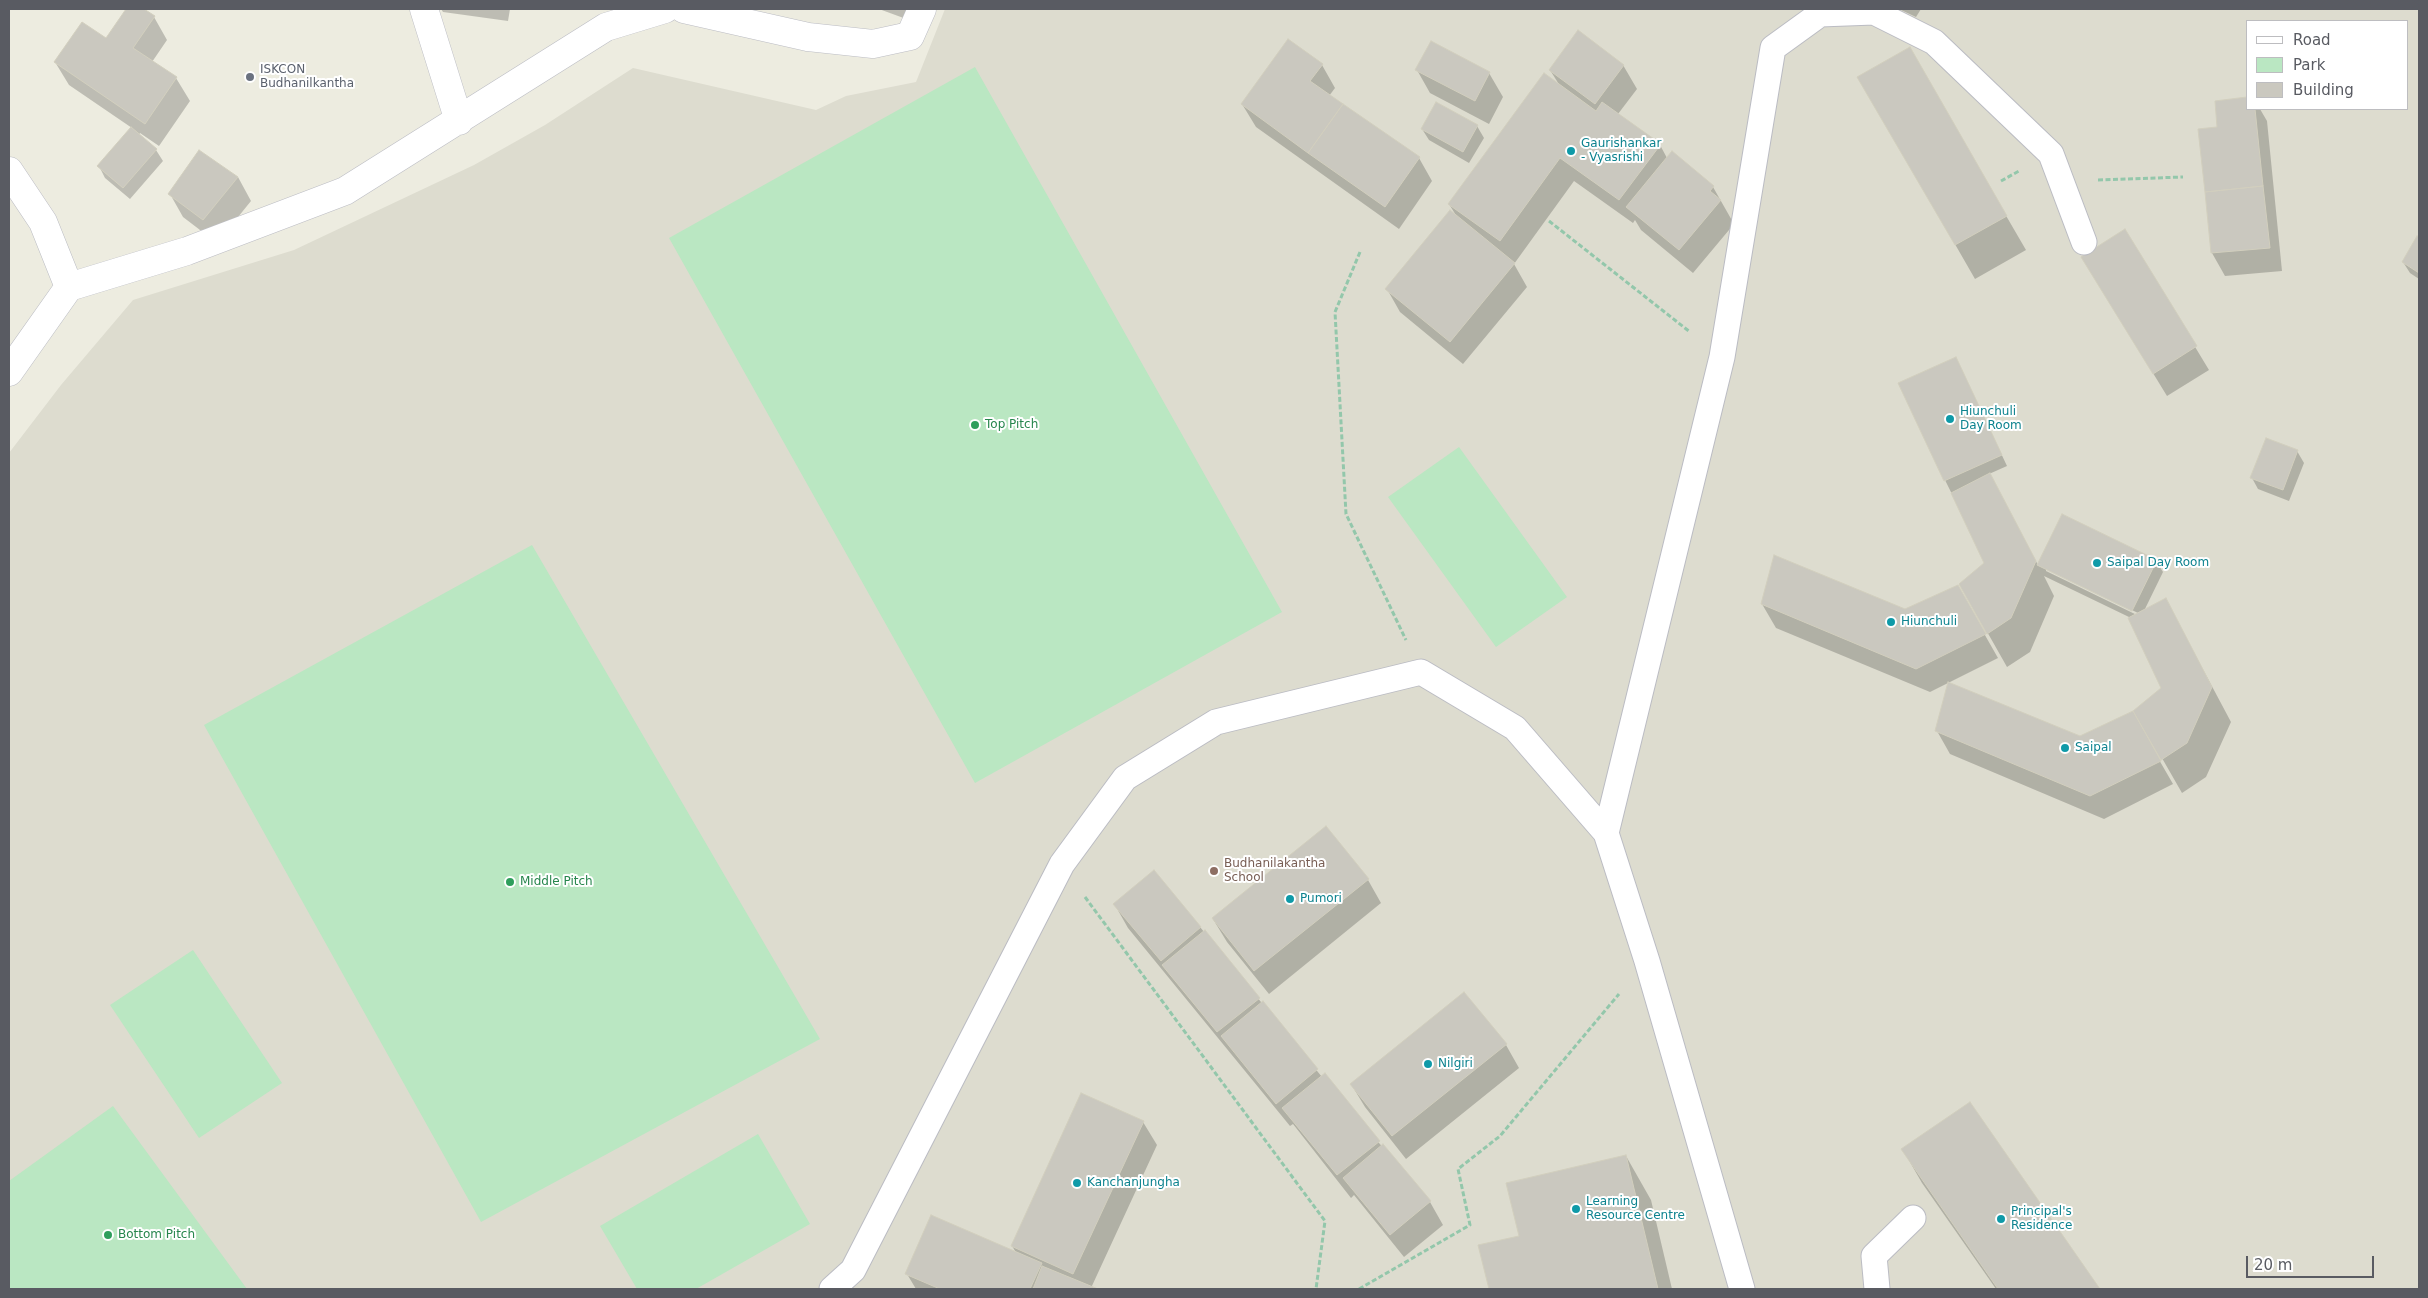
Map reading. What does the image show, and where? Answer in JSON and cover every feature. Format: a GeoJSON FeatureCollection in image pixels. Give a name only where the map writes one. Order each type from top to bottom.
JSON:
{"type":"FeatureCollection","features":[{"type":"Feature","properties":{"kind":"street"},"geometry":{"type":"LineString","coordinates":[[424,9],[459,121]]}},
{"type":"Feature","properties":{"kind":"street"},"geometry":{"type":"LineString","coordinates":[[9,372],[70,287],[187,251],[345,191],[606,27],[665,9]]}},
{"type":"Feature","properties":{"kind":"street"},"geometry":{"type":"LineString","coordinates":[[684,9],[808,37],[873,44],[910,36],[922,9]]}},
{"type":"Feature","properties":{"kind":"street"},"geometry":{"type":"LineString","coordinates":[[9,171],[43,222],[70,287]]}},
{"type":"Feature","properties":{"kind":"lane"},"geometry":{"type":"LineString","coordinates":[[1606,833],[1722,357],[1773,48],[1820,14],[1874,12],[1934,42],[2051,154],[2084,242]]}},
{"type":"Feature","properties":{"kind":"lane"},"geometry":{"type":"LineString","coordinates":[[832,1289],[852,1270],[1062,864],[1126,778],[1216,722],[1421,672],[1515,728],[1606,833],[1647,961],[1742,1289]]}},
{"type":"Feature","properties":{"kind":"lane"},"geometry":{"type":"LineString","coordinates":[[1877,1289],[1874,1256],[1913,1218]]}},
{"type":"Feature","properties":{"kind":"path"},"geometry":{"type":"LineString","coordinates":[[2060,181],[2183,177]]}},
{"type":"Feature","properties":{"kind":"path"},"geometry":{"type":"LineString","coordinates":[[1549,221],[1722,357]]}},
{"type":"Feature","properties":{"kind":"path"},"geometry":{"type":"LineString","coordinates":[[1360,252],[1334,312],[1346,514],[1421,672]]}},
{"type":"Feature","properties":{"kind":"path"},"geometry":{"type":"LineString","coordinates":[[1062,864],[1324,1221],[1316,1289]]}},
{"type":"Feature","properties":{"kind":"path"},"geometry":{"type":"LineString","coordinates":[[1359,1289],[1470,1225],[1458,1169],[1500,1136],[1647,961]]}},
{"type":"Feature","properties":{"kind":"shaded area","name":"Budhanilakantha School"},"geometry":{"type":"Polygon","coordinates":[[[945,9],[2419,9],[2419,1289],[9,1289],[9,453],[61,385],[133,300],[294,250],[474,165],[545,125],[633,68],[816,110],[846,96],[916,82],[945,9]]]}},
{"type":"Feature","properties":{"kind":"green space","name":"Top Pitch"},"geometry":{"type":"Polygon","coordinates":[[[975,67],[1282,612],[975,783],[669,238],[975,67]]]}},
{"type":"Feature","properties":{"kind":"green space"},"geometry":{"type":"Polygon","coordinates":[[[1459,447],[1567,597],[1496,647],[1388,497],[1459,447]]]}},
{"type":"Feature","properties":{"kind":"green space","name":"Middle Pitch"},"geometry":{"type":"Polygon","coordinates":[[[532,545],[820,1039],[481,1222],[204,725],[532,545]]]}},
{"type":"Feature","properties":{"kind":"green space"},"geometry":{"type":"Polygon","coordinates":[[[193,950],[282,1083],[199,1138],[110,1005],[193,950]]]}},
{"type":"Feature","properties":{"kind":"green space","name":"Bottom Pitch"},"geometry":{"type":"Polygon","coordinates":[[[113,1106],[247,1289],[9,1289],[9,1181],[113,1106]]]}},
{"type":"Feature","properties":{"kind":"green space"},"geometry":{"type":"Polygon","coordinates":[[[758,1134],[810,1224],[696,1289],[637,1289],[600,1226],[758,1134]]]}},
{"type":"Feature","properties":{"kind":"building"},"geometry":{"type":"Polygon","coordinates":[[[126,9],[144,9],[155,16],[133,48],[177,77],[145,124],[54,62],[82,22],[106,38],[126,9]]]}},
{"type":"Feature","properties":{"kind":"building"},"geometry":{"type":"Polygon","coordinates":[[[1578,30],[1624,65],[1595,104],[1549,70],[1578,30]]]}},
{"type":"Feature","properties":{"kind":"building"},"geometry":{"type":"Polygon","coordinates":[[[1288,39],[1323,64],[1310,81],[1343,104],[1308,153],[1241,104],[1288,39]]]}},
{"type":"Feature","properties":{"kind":"building"},"geometry":{"type":"Polygon","coordinates":[[[1431,41],[1490,72],[1475,101],[1415,70],[1431,41]]]}},
{"type":"Feature","properties":{"kind":"building"},"geometry":{"type":"Polygon","coordinates":[[[1910,47],[2007,216],[1955,245],[1857,77],[1910,47]]]}},
{"type":"Feature","properties":{"kind":"building","name":"Gaurishankar - Vyasrishi"},"geometry":{"type":"Polygon","coordinates":[[[1544,73],[1596,111],[1602,102],[1661,144],[1619,200],[1560,158],[1500,241],[1448,204],[1544,73]]]}},
{"type":"Feature","properties":{"kind":"building"},"geometry":{"type":"Polygon","coordinates":[[[2246,97],[2246,110],[2255,110],[2263,186],[2205,192],[2198,129],[2217,127],[2215,101],[2246,97]]]}},
{"type":"Feature","properties":{"kind":"building"},"geometry":{"type":"Polygon","coordinates":[[[1436,102],[1478,125],[1463,152],[1421,129],[1436,102]]]}},
{"type":"Feature","properties":{"kind":"building"},"geometry":{"type":"Polygon","coordinates":[[[1343,104],[1420,157],[1385,207],[1308,153],[1343,104]]]}},
{"type":"Feature","properties":{"kind":"building"},"geometry":{"type":"Polygon","coordinates":[[[131,127],[157,149],[123,188],[97,166],[131,127]]]}},
{"type":"Feature","properties":{"kind":"building"},"geometry":{"type":"Polygon","coordinates":[[[199,150],[238,177],[203,220],[168,194],[199,150]]]}},
{"type":"Feature","properties":{"kind":"building","name":"Gaurishankar - Vyasrishi"},"geometry":{"type":"Polygon","coordinates":[[[1672,151],[1714,186],[1710,191],[1721,200],[1679,250],[1626,207],[1672,151]]]}},
{"type":"Feature","properties":{"kind":"building"},"geometry":{"type":"Polygon","coordinates":[[[2263,186],[2270,248],[2211,253],[2205,192],[2263,186]]]}},
{"type":"Feature","properties":{"kind":"building"},"geometry":{"type":"Polygon","coordinates":[[[1450,210],[1515,263],[1450,342],[1385,289],[1450,210]]]}},
{"type":"Feature","properties":{"kind":"building"},"geometry":{"type":"Polygon","coordinates":[[[2125,229],[2197,346],[2153,374],[2081,257],[2125,229]]]}},
{"type":"Feature","properties":{"kind":"building"},"geometry":{"type":"Polygon","coordinates":[[[2417,236],[2419,237],[2419,273],[2402,262],[2417,236]]]}},
{"type":"Feature","properties":{"kind":"building","name":"Hiunchuli Day Room"},"geometry":{"type":"Polygon","coordinates":[[[1956,357],[2002,455],[1944,481],[1898,383],[1956,357]]]}},
{"type":"Feature","properties":{"kind":"building"},"geometry":{"type":"Polygon","coordinates":[[[2266,438],[2298,450],[2283,490],[2250,478],[2266,438]]]}},
{"type":"Feature","properties":{"kind":"building","name":"Hiunchuli"},"geometry":{"type":"Polygon","coordinates":[[[1990,473],[2036,561],[2011,618],[1987,634],[1959,584],[1984,563],[1951,493],[1990,473]]]}},
{"type":"Feature","properties":{"kind":"building","name":"Saipal Day Room"},"geometry":{"type":"Polygon","coordinates":[[[2062,514],[2157,560],[2132,611],[2037,565],[2062,514]]]}},
{"type":"Feature","properties":{"kind":"building","name":"Hiunchuli"},"geometry":{"type":"Polygon","coordinates":[[[1774,555],[1905,609],[1958,585],[1986,634],[1916,669],[1761,604],[1774,555]]]}},
{"type":"Feature","properties":{"kind":"building","name":"Saipal"},"geometry":{"type":"Polygon","coordinates":[[[2166,598],[2212,687],[2187,743],[2161,760],[2133,711],[2161,688],[2128,618],[2166,598]]]}},
{"type":"Feature","properties":{"kind":"building","name":"Saipal"},"geometry":{"type":"Polygon","coordinates":[[[1948,682],[2080,736],[2133,711],[2161,761],[2090,796],[1935,731],[1948,682]]]}},
{"type":"Feature","properties":{"kind":"building","name":"Pumori"},"geometry":{"type":"Polygon","coordinates":[[[1326,826],[1369,879],[1254,971],[1212,918],[1326,826]]]}},
{"type":"Feature","properties":{"kind":"building"},"geometry":{"type":"Polygon","coordinates":[[[1154,870],[1201,927],[1161,961],[1113,904],[1154,870]]]}},
{"type":"Feature","properties":{"kind":"building"},"geometry":{"type":"Polygon","coordinates":[[[1205,930],[1260,998],[1217,1032],[1162,965],[1205,930]]]}},
{"type":"Feature","properties":{"kind":"building","name":"Nilgiri"},"geometry":{"type":"Polygon","coordinates":[[[1464,992],[1507,1044],[1392,1136],[1350,1084],[1464,992]]]}},
{"type":"Feature","properties":{"kind":"building"},"geometry":{"type":"Polygon","coordinates":[[[1263,1001],[1318,1069],[1276,1104],[1221,1036],[1263,1001]]]}},
{"type":"Feature","properties":{"kind":"building"},"geometry":{"type":"Polygon","coordinates":[[[1325,1073],[1380,1141],[1337,1175],[1282,1108],[1325,1073]]]}},
{"type":"Feature","properties":{"kind":"building","name":"Kanchanjungha"},"geometry":{"type":"Polygon","coordinates":[[[1081,1093],[1144,1121],[1073,1274],[1011,1246],[1081,1093]]]}},
{"type":"Feature","properties":{"kind":"building","name":"Principal's Residence"},"geometry":{"type":"Polygon","coordinates":[[[1970,1102],[2100,1289],[1998,1289],[1901,1149],[1970,1102]]]}},
{"type":"Feature","properties":{"kind":"building"},"geometry":{"type":"Polygon","coordinates":[[[1383,1144],[1431,1201],[1390,1235],[1343,1178],[1383,1144]]]}},
{"type":"Feature","properties":{"kind":"building","name":"Learning Resource Centre"},"geometry":{"type":"Polygon","coordinates":[[[1626,1155],[1658,1289],[1489,1289],[1478,1245],[1519,1236],[1506,1183],[1626,1155]]]}},
{"type":"Feature","properties":{"kind":"building"},"geometry":{"type":"Polygon","coordinates":[[[931,1215],[1042,1263],[1030,1289],[940,1289],[905,1274],[931,1215]]]}},
{"type":"Feature","properties":{"kind":"building"},"geometry":{"type":"Polygon","coordinates":[[[1042,1266],[1098,1289],[1033,1289],[1042,1266]]]}},
{"type":"Feature","properties":{"kind":"place","name":"ISKCON Budhanilkantha"},"geometry":{"type":"Point","coordinates":[250,77]}},
{"type":"Feature","properties":{"kind":"place","name":"Gaurishankar - Vyasrishi"},"geometry":{"type":"Point","coordinates":[1571,151]}},
{"type":"Feature","properties":{"kind":"place","name":"Hiunchuli Day Room"},"geometry":{"type":"Point","coordinates":[1950,419]}},
{"type":"Feature","properties":{"kind":"place","name":"Top Pitch"},"geometry":{"type":"Point","coordinates":[975,425]}},
{"type":"Feature","properties":{"kind":"place","name":"Saipal Day Room"},"geometry":{"type":"Point","coordinates":[2097,563]}},
{"type":"Feature","properties":{"kind":"place","name":"Hiunchuli"},"geometry":{"type":"Point","coordinates":[1891,622]}},
{"type":"Feature","properties":{"kind":"place","name":"Saipal"},"geometry":{"type":"Point","coordinates":[2065,748]}},
{"type":"Feature","properties":{"kind":"place","name":"Budhanilakantha School"},"geometry":{"type":"Point","coordinates":[1214,871]}},
{"type":"Feature","properties":{"kind":"place","name":"Middle Pitch"},"geometry":{"type":"Point","coordinates":[510,882]}},
{"type":"Feature","properties":{"kind":"place","name":"Pumori"},"geometry":{"type":"Point","coordinates":[1290,899]}},
{"type":"Feature","properties":{"kind":"place","name":"Nilgiri"},"geometry":{"type":"Point","coordinates":[1428,1064]}},
{"type":"Feature","properties":{"kind":"place","name":"Kanchanjungha"},"geometry":{"type":"Point","coordinates":[1077,1183]}},
{"type":"Feature","properties":{"kind":"place","name":"Learning Resource Centre"},"geometry":{"type":"Point","coordinates":[1576,1209]}},
{"type":"Feature","properties":{"kind":"place","name":"Principal's Residence"},"geometry":{"type":"Point","coordinates":[2001,1219]}},
{"type":"Feature","properties":{"kind":"place","name":"Bottom Pitch"},"geometry":{"type":"Point","coordinates":[108,1235]}}]}
